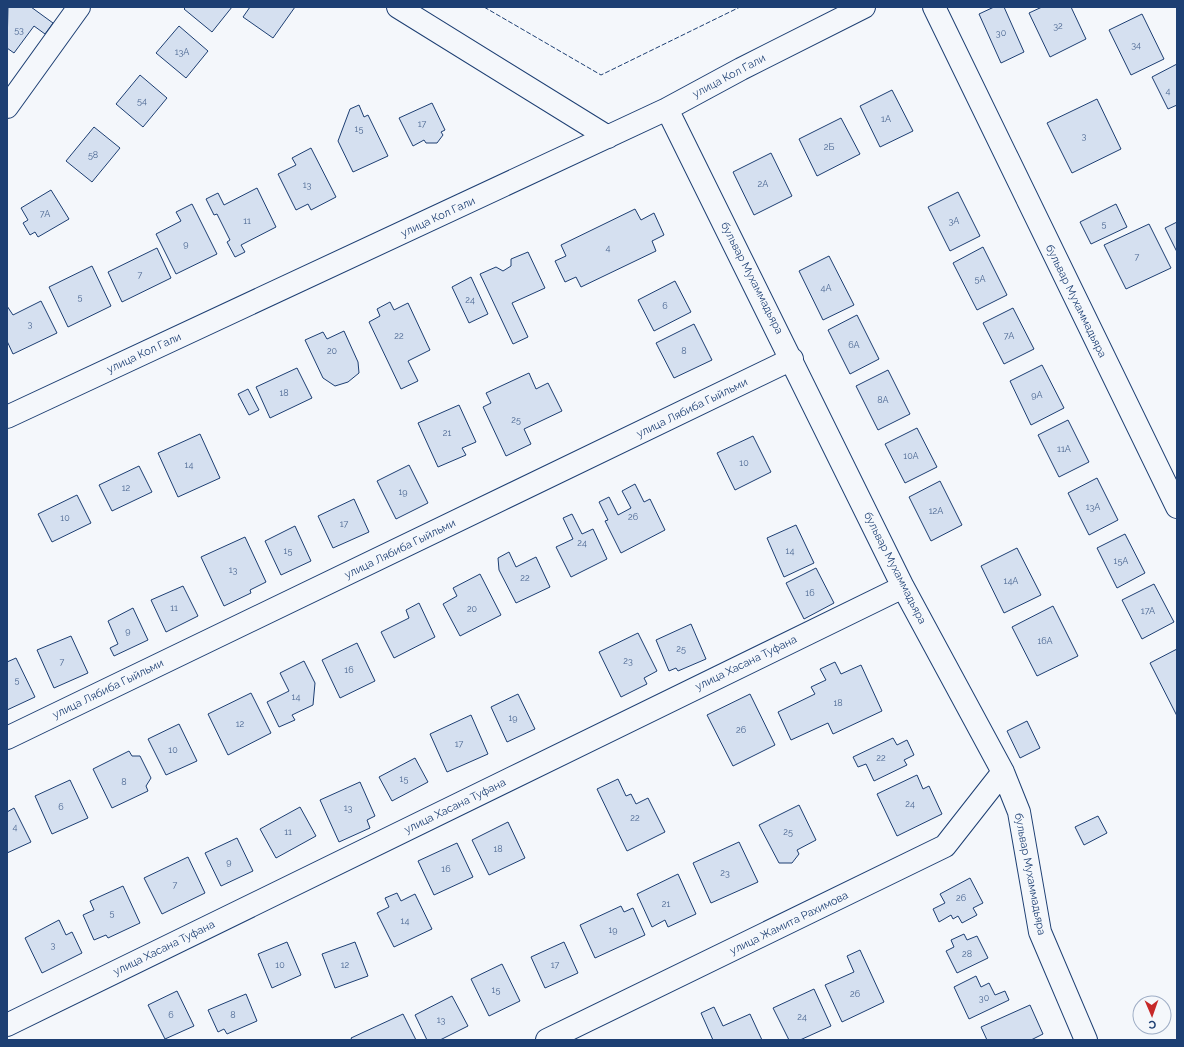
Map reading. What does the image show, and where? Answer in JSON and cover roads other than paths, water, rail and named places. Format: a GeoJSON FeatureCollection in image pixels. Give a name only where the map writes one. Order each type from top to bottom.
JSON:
{"type":"FeatureCollection","features":[{"type":"Feature","properties":{"kind":"street"},"geometry":{"type":"LineString","coordinates":[[7,107],[79,7]]}},
{"type":"Feature","properties":{"kind":"street"},"geometry":{"type":"LineString","coordinates":[[398,7],[608,137]]}},
{"type":"Feature","properties":{"kind":"street","name":"улица Кол Гали"},"geometry":{"type":"LineString","coordinates":[[7,417],[667,109],[741,69],[864,7]]}},
{"type":"Feature","properties":{"kind":"street","name":"бульвар Мухаммадьяра"},"geometry":{"type":"LineString","coordinates":[[934,7],[1177,507]]}},
{"type":"Feature","properties":{"kind":"street","name":"бульвар Мухаммадьяра"},"geometry":{"type":"LineString","coordinates":[[667,109],[903,586],[1003,772],[1018,812],[1040,932],[1086,1040]]}},
{"type":"Feature","properties":{"kind":"street","name":"улица Лябиба Гыйльми"},"geometry":{"type":"LineString","coordinates":[[7,738],[792,359]]}},
{"type":"Feature","properties":{"kind":"street","name":"улица Хасана Туфана"},"geometry":{"type":"LineString","coordinates":[[7,1025],[903,586]]}},
{"type":"Feature","properties":{"kind":"street","name":"улица Жамита Рахимова"},"geometry":{"type":"LineString","coordinates":[[547,1040],[945,846],[1003,772]]}}]}
